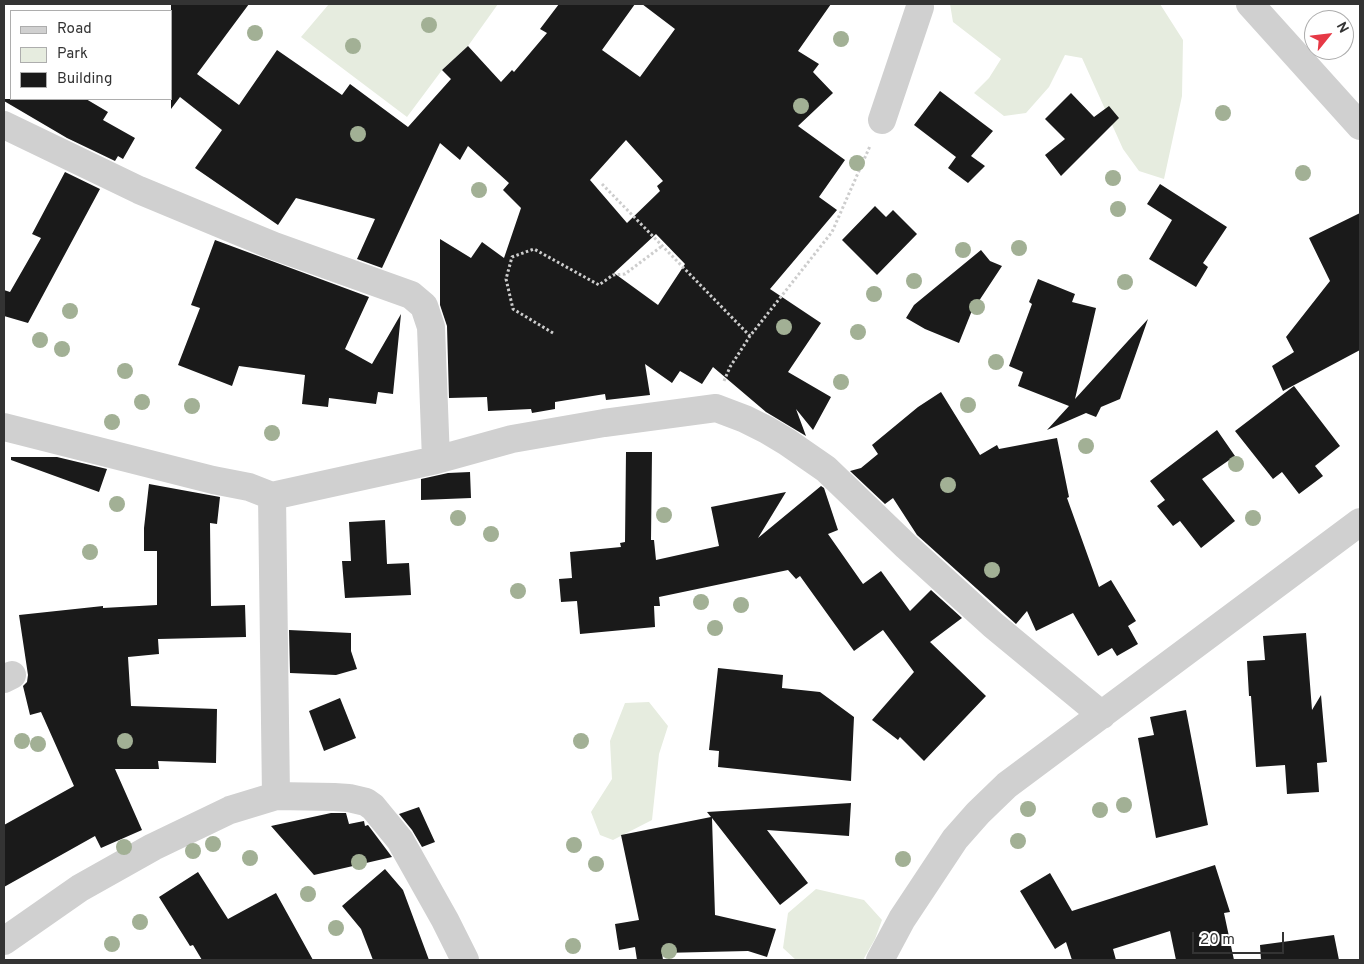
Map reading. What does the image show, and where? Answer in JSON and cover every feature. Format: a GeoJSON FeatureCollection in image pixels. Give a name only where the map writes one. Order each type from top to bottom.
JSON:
{"type":"FeatureCollection","features":[{"type":"Feature","properties":{"kind":"street"},"geometry":{"type":"LineString","coordinates":[[1250,4],[1360,126]]}},
{"type":"Feature","properties":{"kind":"street"},"geometry":{"type":"LineString","coordinates":[[882,120],[920,5]]}},
{"type":"Feature","properties":{"kind":"street"},"geometry":{"type":"LineString","coordinates":[[4,125],[139,190],[246,235],[412,295],[424,306],[431,326],[436,460]]}},
{"type":"Feature","properties":{"kind":"street"},"geometry":{"type":"LineString","coordinates":[[4,427],[212,480],[249,487],[272,496],[436,460],[512,439],[604,423],[716,408],[767,430],[826,469],[906,546],[993,625],[1102,714]]}},
{"type":"Feature","properties":{"kind":"street"},"geometry":{"type":"LineString","coordinates":[[272,496],[276,796]]}},
{"type":"Feature","properties":{"kind":"street"},"geometry":{"type":"LineString","coordinates":[[880,960],[902,919],[954,839],[1008,785],[1360,522]]}},
{"type":"Feature","properties":{"kind":"street"},"geometry":{"type":"LineString","coordinates":[[4,942],[80,888],[153,846],[230,810],[276,796],[350,798],[366,802],[373,807],[400,840],[465,960]]}},
{"type":"Feature","properties":{"kind":"path"},"geometry":{"type":"LineString","coordinates":[[716,408],[730,367],[750,336],[832,232],[882,120]]}},
{"type":"Feature","properties":{"kind":"path"},"geometry":{"type":"LineString","coordinates":[[602,184],[750,336]]}},
{"type":"Feature","properties":{"kind":"path"},"geometry":{"type":"LineString","coordinates":[[553,333],[513,309],[506,279],[512,257],[534,249],[599,285],[613,275],[625,274],[662,246]]}},
{"type":"Feature","properties":{"kind":"green space"},"geometry":{"type":"Polygon","coordinates":[[[329,4],[498,4],[468,46],[442,70],[407,117],[301,37],[329,4]]]}},
{"type":"Feature","properties":{"kind":"green space"},"geometry":{"type":"Polygon","coordinates":[[[950,4],[1160,4],[1183,40],[1182,96],[1164,179],[1139,171],[1123,149],[1082,58],[1065,55],[1049,87],[1026,113],[1004,116],[974,93],[989,78],[1001,59],[953,22],[950,4]]]}},
{"type":"Feature","properties":{"kind":"green space"},"geometry":{"type":"Polygon","coordinates":[[[649,702],[668,726],[659,754],[652,820],[613,840],[600,835],[591,812],[612,779],[610,741],[625,703],[649,702]]]}},
{"type":"Feature","properties":{"kind":"green space"},"geometry":{"type":"Polygon","coordinates":[[[816,889],[864,900],[882,920],[875,939],[863,960],[796,960],[783,948],[788,913],[816,889]]]}},
{"type":"Feature","properties":{"kind":"building"},"geometry":{"type":"Polygon","coordinates":[[[171,4],[249,4],[197,74],[239,105],[277,50],[342,95],[350,84],[408,127],[451,79],[442,70],[468,46],[501,82],[512,70],[514,72],[547,33],[540,29],[559,4],[635,4],[602,50],[640,77],[675,29],[642,4],[831,4],[798,51],[819,64],[813,72],[833,93],[798,126],[845,160],[819,197],[837,210],[770,289],[821,323],[788,372],[831,397],[813,430],[796,409],[806,436],[766,412],[713,367],[702,384],[680,371],[672,383],[645,364],[650,395],[606,400],[605,394],[555,402],[555,409],[532,413],[531,409],[488,411],[487,397],[449,398],[447,326],[440,305],[440,239],[471,258],[482,242],[504,258],[521,208],[503,190],[509,183],[468,146],[460,160],[440,143],[382,268],[357,259],[375,219],[296,198],[278,225],[195,168],[222,130],[180,97],[171,109],[171,4]],[[626,140],[590,180],[627,223],[660,191],[657,186],[663,181],[626,140]],[[656,234],[614,273],[658,305],[685,264],[656,234]]]}},
{"type":"Feature","properties":{"kind":"building"},"geometry":{"type":"Polygon","coordinates":[[[940,91],[993,131],[971,156],[985,166],[968,183],[948,168],[956,157],[914,125],[940,91]]]}},
{"type":"Feature","properties":{"kind":"building"},"geometry":{"type":"Polygon","coordinates":[[[1071,93],[1094,117],[1109,106],[1119,118],[1061,176],[1045,155],[1065,139],[1045,119],[1071,93]]]}},
{"type":"Feature","properties":{"kind":"building"},"geometry":{"type":"Polygon","coordinates":[[[4,99],[88,100],[108,112],[103,120],[135,138],[123,159],[118,156],[115,161],[67,138],[4,101],[4,99]]]}},
{"type":"Feature","properties":{"kind":"building"},"geometry":{"type":"Polygon","coordinates":[[[65,172],[100,189],[28,323],[4,316],[4,290],[10,292],[41,238],[32,234],[65,172]]]}},
{"type":"Feature","properties":{"kind":"building"},"geometry":{"type":"Polygon","coordinates":[[[1160,184],[1227,227],[1203,263],[1208,267],[1196,287],[1149,259],[1172,220],[1147,204],[1160,184]]]}},
{"type":"Feature","properties":{"kind":"building"},"geometry":{"type":"Polygon","coordinates":[[[875,206],[886,217],[893,210],[917,234],[877,275],[842,240],[875,206]]]}},
{"type":"Feature","properties":{"kind":"building"},"geometry":{"type":"Polygon","coordinates":[[[1360,213],[1360,350],[1283,391],[1272,366],[1294,352],[1286,337],[1330,281],[1309,238],[1360,213]]]}},
{"type":"Feature","properties":{"kind":"building"},"geometry":{"type":"Polygon","coordinates":[[[215,240],[369,297],[345,349],[372,364],[401,314],[393,394],[378,392],[376,404],[329,398],[328,407],[302,404],[305,375],[239,366],[232,386],[178,365],[200,308],[191,305],[215,240]]]}},
{"type":"Feature","properties":{"kind":"building"},"geometry":{"type":"Polygon","coordinates":[[[981,250],[990,261],[1002,266],[971,313],[959,343],[925,329],[906,318],[914,305],[981,250]]]}},
{"type":"Feature","properties":{"kind":"building"},"geometry":{"type":"Polygon","coordinates":[[[1038,279],[1075,294],[1072,302],[1096,308],[1075,399],[1148,319],[1120,399],[1101,407],[1096,417],[1086,413],[1047,430],[1069,406],[1018,386],[1023,372],[1009,366],[1032,304],[1029,302],[1038,279]]]}},
{"type":"Feature","properties":{"kind":"building"},"geometry":{"type":"Polygon","coordinates":[[[1294,386],[1340,446],[1315,466],[1323,476],[1299,494],[1282,472],[1273,479],[1235,431],[1294,386]]]}},
{"type":"Feature","properties":{"kind":"building"},"geometry":{"type":"Polygon","coordinates":[[[941,392],[980,455],[997,445],[999,449],[1057,438],[1069,497],[1067,498],[1099,587],[1111,580],[1136,621],[1128,626],[1138,644],[1117,656],[1112,648],[1098,656],[1073,613],[1036,631],[1027,611],[1016,624],[917,535],[893,498],[885,504],[850,471],[861,468],[878,454],[872,445],[918,407],[941,392]]]}},
{"type":"Feature","properties":{"kind":"building"},"geometry":{"type":"Polygon","coordinates":[[[1217,430],[1235,456],[1202,479],[1235,521],[1201,548],[1180,521],[1173,526],[1157,506],[1165,500],[1150,481],[1217,430]]]}},
{"type":"Feature","properties":{"kind":"building"},"geometry":{"type":"Polygon","coordinates":[[[626,452],[652,452],[651,540],[654,540],[656,560],[719,546],[711,507],[786,492],[758,538],[821,486],[824,488],[838,530],[828,534],[863,584],[881,571],[910,611],[931,590],[962,618],[930,642],[986,696],[924,761],[900,737],[898,740],[872,720],[914,672],[883,630],[854,651],[800,576],[796,579],[788,570],[659,597],[660,606],[654,606],[655,627],[580,634],[577,601],[561,602],[559,579],[572,578],[570,552],[621,547],[620,543],[625,542],[626,452]]]}},
{"type":"Feature","properties":{"kind":"building"},"geometry":{"type":"Polygon","coordinates":[[[11,457],[57,457],[107,469],[99,492],[11,460],[11,457]]]}},
{"type":"Feature","properties":{"kind":"building"},"geometry":{"type":"Polygon","coordinates":[[[470,472],[471,498],[421,500],[421,479],[448,473],[470,472]]]}},
{"type":"Feature","properties":{"kind":"building"},"geometry":{"type":"Polygon","coordinates":[[[149,484],[220,497],[217,524],[210,523],[211,606],[245,605],[246,637],[158,639],[159,654],[128,657],[131,706],[217,709],[216,763],[158,761],[159,769],[115,769],[142,830],[101,848],[95,836],[4,887],[4,825],[74,786],[41,712],[30,715],[23,686],[27,682],[28,675],[19,615],[103,606],[103,608],[157,605],[157,551],[144,551],[144,528],[149,484]]]}},
{"type":"Feature","properties":{"kind":"building"},"geometry":{"type":"Polygon","coordinates":[[[385,520],[387,564],[409,563],[411,595],[345,598],[342,561],[351,561],[349,522],[385,520]]]}},
{"type":"Feature","properties":{"kind":"building"},"geometry":{"type":"Polygon","coordinates":[[[289,630],[351,633],[351,651],[357,669],[336,675],[290,673],[289,630]]]}},
{"type":"Feature","properties":{"kind":"building"},"geometry":{"type":"Polygon","coordinates":[[[1306,633],[1312,710],[1321,695],[1327,762],[1317,763],[1319,792],[1287,794],[1285,765],[1256,767],[1247,661],[1265,660],[1263,636],[1306,633]]]}},
{"type":"Feature","properties":{"kind":"building"},"geometry":{"type":"Polygon","coordinates":[[[718,668],[783,675],[782,688],[820,692],[854,717],[851,781],[718,767],[719,751],[709,750],[718,668]]]}},
{"type":"Feature","properties":{"kind":"building"},"geometry":{"type":"Polygon","coordinates":[[[340,698],[356,738],[324,751],[309,711],[340,698]]]}},
{"type":"Feature","properties":{"kind":"building"},"geometry":{"type":"Polygon","coordinates":[[[1186,710],[1208,825],[1156,838],[1138,738],[1154,735],[1150,717],[1186,710]]]}},
{"type":"Feature","properties":{"kind":"building"},"geometry":{"type":"Polygon","coordinates":[[[851,803],[849,836],[767,830],[808,883],[780,905],[712,818],[715,915],[776,929],[767,957],[748,951],[662,953],[663,960],[637,960],[635,947],[619,950],[615,924],[639,920],[621,835],[711,817],[707,812],[851,803]]]}},
{"type":"Feature","properties":{"kind":"building"},"geometry":{"type":"Polygon","coordinates":[[[419,807],[435,842],[422,847],[412,830],[399,814],[419,807]]]}},
{"type":"Feature","properties":{"kind":"building"},"geometry":{"type":"Polygon","coordinates":[[[331,813],[346,813],[349,824],[364,821],[365,826],[368,825],[392,857],[314,875],[271,826],[331,813]]]}},
{"type":"Feature","properties":{"kind":"building"},"geometry":{"type":"Polygon","coordinates":[[[1215,865],[1230,912],[1224,913],[1234,960],[1176,960],[1170,931],[1113,949],[1116,960],[1072,960],[1066,942],[1055,949],[1020,891],[1050,873],[1072,911],[1215,865]]]}},
{"type":"Feature","properties":{"kind":"building"},"geometry":{"type":"Polygon","coordinates":[[[385,869],[403,890],[429,960],[373,960],[361,929],[342,906],[385,869]]]}},
{"type":"Feature","properties":{"kind":"building"},"geometry":{"type":"Polygon","coordinates":[[[198,872],[228,919],[276,893],[313,960],[202,960],[193,945],[190,946],[159,897],[198,872]]]}},
{"type":"Feature","properties":{"kind":"building"},"geometry":{"type":"Polygon","coordinates":[[[1334,935],[1339,960],[1261,960],[1260,945],[1334,935]]]}}]}
